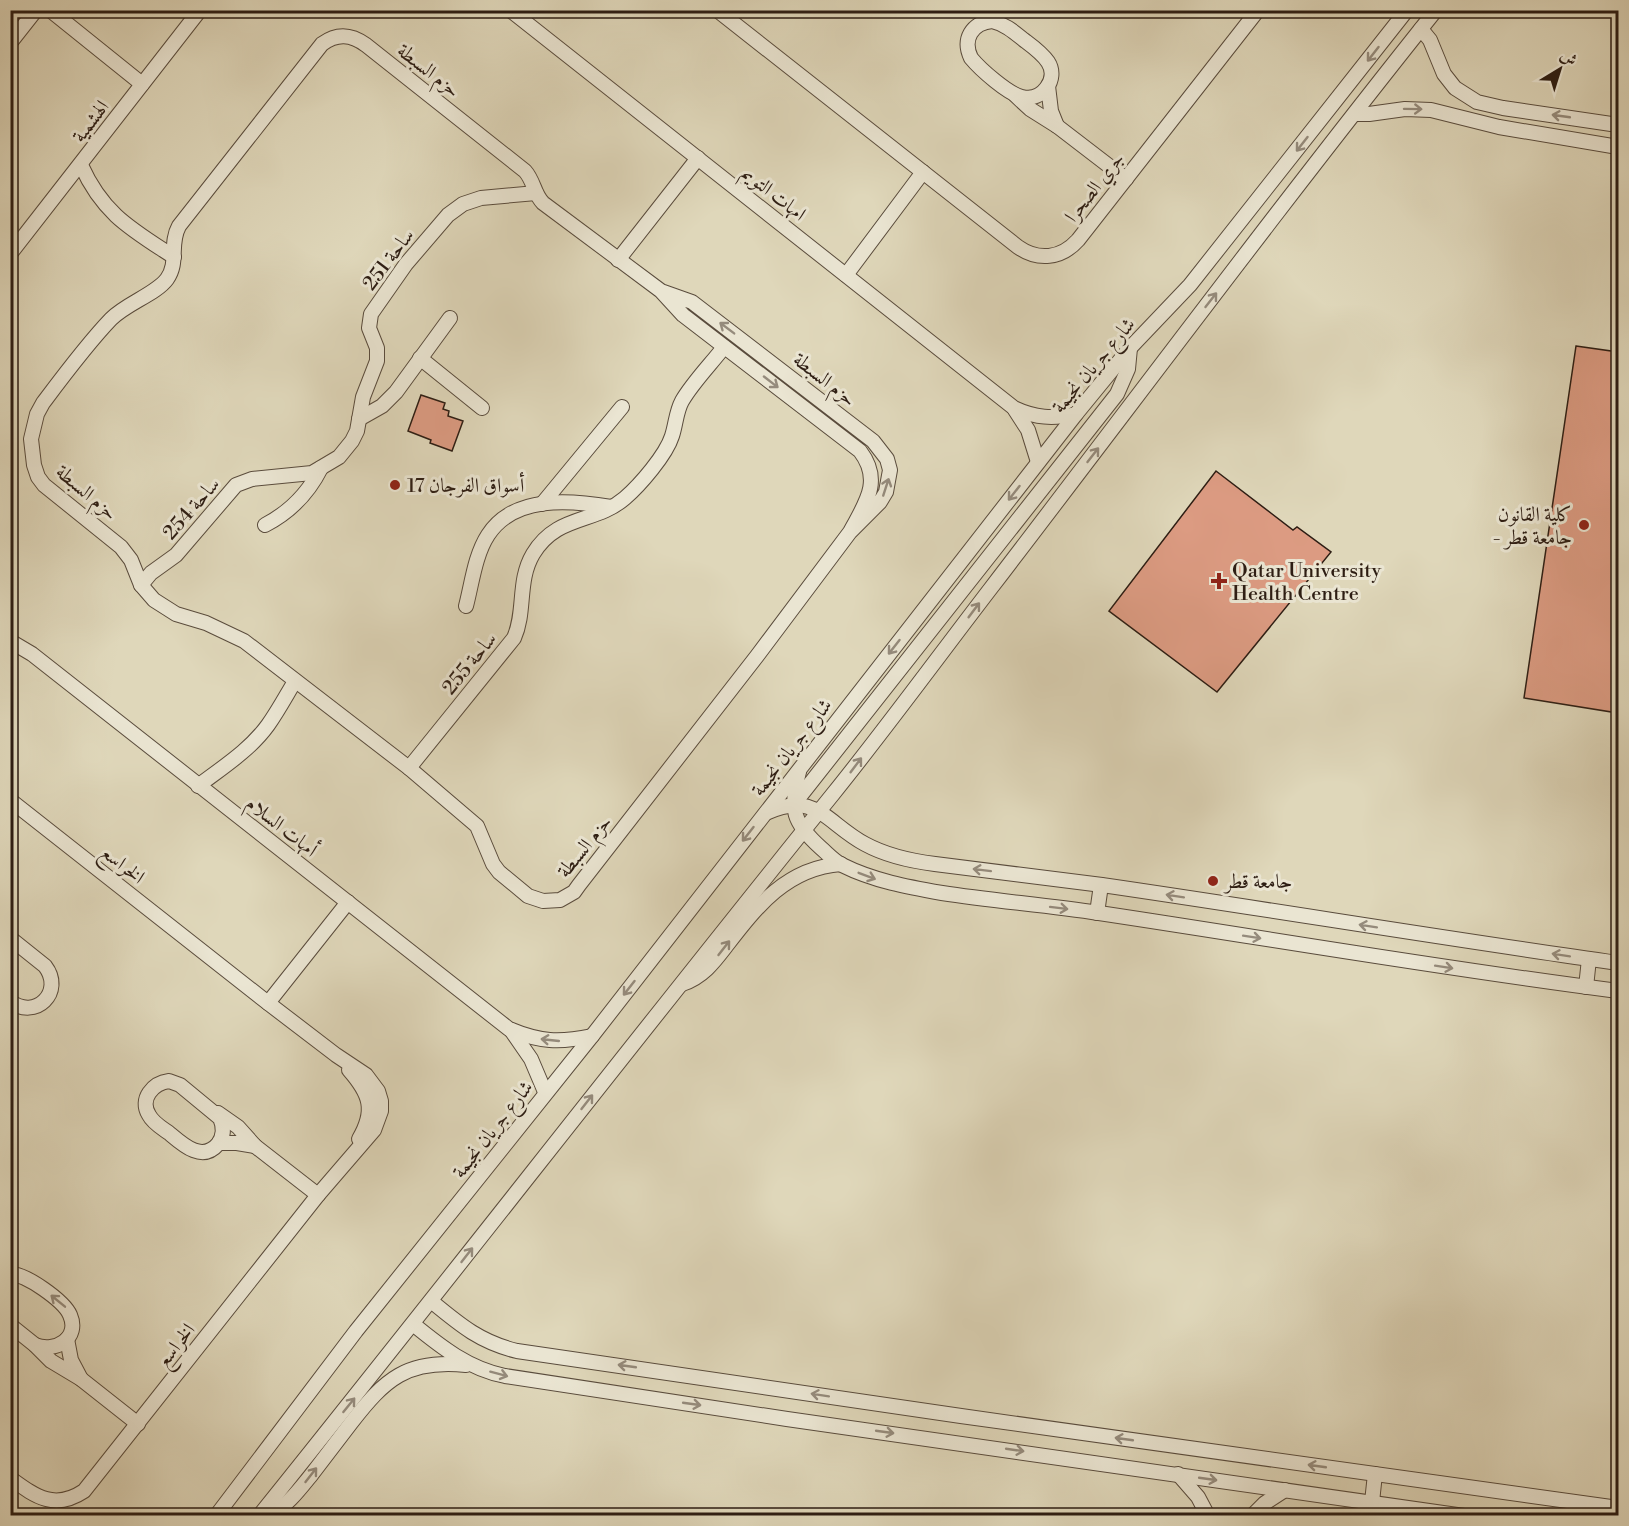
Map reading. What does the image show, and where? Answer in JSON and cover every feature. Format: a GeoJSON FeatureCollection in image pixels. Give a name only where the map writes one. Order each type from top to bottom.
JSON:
{"type":"FeatureCollection","features":[{"type":"Feature","properties":{"kind":"street"},"geometry":{"type":"LineString","coordinates":[[10,43],[36,10]]}},
{"type":"Feature","properties":{"kind":"street"},"geometry":{"type":"LineString","coordinates":[[50,10],[142,84]]}},
{"type":"Feature","properties":{"kind":"street","name":"الهشمية"},"geometry":{"type":"LineString","coordinates":[[10,254],[200,10]]}},
{"type":"Feature","properties":{"kind":"street","name":"امهات التويم"},"geometry":{"type":"LineString","coordinates":[[510,10],[1014,408],[1040,417],[1076,414]]}},
{"type":"Feature","properties":{"kind":"street","name":"جري الصحرا"},"geometry":{"type":"LineString","coordinates":[[717,10],[1025,252],[1041,257],[1058,255],[1072,247],[1258,10]]}},
{"type":"Feature","properties":{"kind":"street","name":"شارع جريان نجيمة"},"geometry":{"type":"LineString","coordinates":[[216,1515],[356,1331],[592,1036],[1038,462],[1130,348],[1190,285],[1407,10]]}},
{"type":"Feature","properties":{"kind":"street"},"geometry":{"type":"LineString","coordinates":[[259,1515],[803,831],[1436,10]]}},
{"type":"Feature","properties":{"kind":"street"},"geometry":{"type":"LineString","coordinates":[[1057,126],[1051,111],[1048,86],[1051,72],[1047,60],[1000,16],[972,30],[968,36],[968,51],[975,63],[1030,108],[1126,179]]}},
{"type":"Feature","properties":{"kind":"street"},"geometry":{"type":"LineString","coordinates":[[1421,29],[1430,40],[1444,74],[1455,88],[1477,102],[1618,125]]}},
{"type":"Feature","properties":{"kind":"street","name":"حزم السبطة"},"geometry":{"type":"LineString","coordinates":[[661,291],[692,302],[873,441],[887,459],[890,470],[886,492],[880,502],[850,532],[757,656],[579,885],[567,897],[551,901],[528,896],[506,879],[493,864],[477,826],[409,768],[244,641],[206,623],[176,614],[154,600],[141,585],[131,560],[121,547],[44,485],[34,465],[31,439],[37,414],[51,392],[111,320],[133,302],[161,286],[170,275],[174,257],[173,244],[179,226],[322,44],[335,37],[351,37],[366,45],[525,171],[543,203],[661,291],[683,315],[852,445],[867,460],[872,478],[868,499],[850,532]]}},
{"type":"Feature","properties":{"kind":"street"},"geometry":{"type":"LineString","coordinates":[[1014,94],[1027,98],[1033,97],[1039,95],[1048,86]]}},
{"type":"Feature","properties":{"kind":"street"},"geometry":{"type":"LineString","coordinates":[[1355,114],[1406,109],[1431,110],[1499,127],[1618,147]]}},
{"type":"Feature","properties":{"kind":"street"},"geometry":{"type":"LineString","coordinates":[[618,260],[698,158]]}},
{"type":"Feature","properties":{"kind":"street"},"geometry":{"type":"LineString","coordinates":[[81,165],[92,188],[111,212],[124,224],[174,257]]}},
{"type":"Feature","properties":{"kind":"street"},"geometry":{"type":"LineString","coordinates":[[846,275],[923,172]]}},
{"type":"Feature","properties":{"kind":"street","name":"ساحة 251"},"geometry":{"type":"LineString","coordinates":[[359,419],[363,397],[377,361],[377,348],[369,328],[371,314],[406,264],[448,215],[463,204],[481,198],[536,193]]}},
{"type":"Feature","properties":{"kind":"street"},"geometry":{"type":"LineString","coordinates":[[359,419],[389,399],[450,318]]}},
{"type":"Feature","properties":{"kind":"street"},"geometry":{"type":"LineString","coordinates":[[466,606],[479,557],[488,535],[514,511],[542,504],[595,504],[611,507],[633,490],[672,438],[681,403],[724,347]]}},
{"type":"Feature","properties":{"kind":"street"},"geometry":{"type":"LineString","coordinates":[[794,804],[1117,394],[1128,369],[1130,348]]}},
{"type":"Feature","properties":{"kind":"street"},"geometry":{"type":"LineString","coordinates":[[750,366],[760,354]]}},
{"type":"Feature","properties":{"kind":"street"},"geometry":{"type":"LineString","coordinates":[[420,358],[482,408]]}},
{"type":"Feature","properties":{"kind":"street"},"geometry":{"type":"LineString","coordinates":[[799,404],[809,391]]}},
{"type":"Feature","properties":{"kind":"street"},"geometry":{"type":"LineString","coordinates":[[542,504],[622,407]]}},
{"type":"Feature","properties":{"kind":"street","name":"امهات التويم"},"geometry":{"type":"LineString","coordinates":[[1014,408],[1028,430],[1038,462]]}},
{"type":"Feature","properties":{"kind":"street","name":"ساحة 254"},"geometry":{"type":"LineString","coordinates":[[141,585],[151,573],[176,555],[236,486],[252,479],[302,475],[321,468],[346,449],[357,431],[359,419]]}},
{"type":"Feature","properties":{"kind":"street"},"geometry":{"type":"LineString","coordinates":[[867,460],[880,449]]}},
{"type":"Feature","properties":{"kind":"street"},"geometry":{"type":"LineString","coordinates":[[265,525],[288,512],[297,503],[315,481],[321,468]]}},
{"type":"Feature","properties":{"kind":"street","name":"ساحة 255"},"geometry":{"type":"LineString","coordinates":[[409,768],[514,638],[520,618],[524,576],[532,555],[546,538],[564,525],[611,507]]}},
{"type":"Feature","properties":{"kind":"street","name":"أمهات السلام"},"geometry":{"type":"LineString","coordinates":[[10,631],[32,654],[509,1029],[523,1035],[551,1041],[565,1042],[592,1036]]}},
{"type":"Feature","properties":{"kind":"street","name":"أمهات السلام"},"geometry":{"type":"LineString","coordinates":[[10,641],[32,654]]}},
{"type":"Feature","properties":{"kind":"street"},"geometry":{"type":"LineString","coordinates":[[198,786],[238,756],[257,738],[295,681]]}},
{"type":"Feature","properties":{"kind":"street"},"geometry":{"type":"LineString","coordinates":[[800,767],[795,786],[794,804],[797,819],[803,831],[841,864],[865,875],[894,884],[960,896],[1097,913],[1474,972],[1618,991]]}},
{"type":"Feature","properties":{"kind":"street","name":"الخراسع"},"geometry":{"type":"LineString","coordinates":[[10,800],[268,1004],[366,1075],[378,1091],[381,1101],[381,1111],[374,1130],[318,1195],[89,1485],[77,1496],[61,1500],[45,1499],[10,1478]]}},
{"type":"Feature","properties":{"kind":"street"},"geometry":{"type":"LineString","coordinates":[[764,814],[794,804],[819,810],[854,838],[874,849],[896,857],[929,863],[1101,885],[1618,963]]}},
{"type":"Feature","properties":{"kind":"street"},"geometry":{"type":"LineString","coordinates":[[680,984],[689,982],[705,972],[758,905],[786,883],[823,866],[841,864]]}},
{"type":"Feature","properties":{"kind":"street"},"geometry":{"type":"LineString","coordinates":[[1097,913],[1101,885]]}},
{"type":"Feature","properties":{"kind":"street"},"geometry":{"type":"LineString","coordinates":[[268,1004],[348,902]]}},
{"type":"Feature","properties":{"kind":"street"},"geometry":{"type":"LineString","coordinates":[[10,938],[45,966],[52,986],[47,999],[35,1007],[21,1007],[10,1001]]}},
{"type":"Feature","properties":{"kind":"street"},"geometry":{"type":"LineString","coordinates":[[1586,987],[1589,959]]}},
{"type":"Feature","properties":{"kind":"street","name":"أمهات السلام"},"geometry":{"type":"LineString","coordinates":[[509,1029],[531,1059],[545,1092]]}},
{"type":"Feature","properties":{"kind":"street"},"geometry":{"type":"LineString","coordinates":[[216,1112],[223,1124],[219,1143],[208,1151],[195,1151],[189,1149],[153,1120],[147,1110],[147,1098],[157,1084],[175,1082],[237,1127],[255,1146],[318,1195]]}},
{"type":"Feature","properties":{"kind":"street"},"geometry":{"type":"LineString","coordinates":[[219,1143],[255,1146]]}},
{"type":"Feature","properties":{"kind":"street"},"geometry":{"type":"LineString","coordinates":[[10,1274],[26,1277],[64,1306],[72,1318],[72,1326],[67,1339],[71,1360],[81,1379]]}},
{"type":"Feature","properties":{"kind":"street"},"geometry":{"type":"LineString","coordinates":[[431,1301],[477,1337],[500,1347],[517,1351],[1618,1508]]}},
{"type":"Feature","properties":{"kind":"street"},"geometry":{"type":"LineString","coordinates":[[413,1324],[441,1347],[474,1366],[514,1378],[1464,1515]]}},
{"type":"Feature","properties":{"kind":"street"},"geometry":{"type":"LineString","coordinates":[[10,1325],[51,1361],[81,1379],[138,1424]]}},
{"type":"Feature","properties":{"kind":"street"},"geometry":{"type":"LineString","coordinates":[[35,1345],[56,1347],[67,1339]]}},
{"type":"Feature","properties":{"kind":"street"},"geometry":{"type":"LineString","coordinates":[[269,1515],[280,1509],[295,1495],[381,1387],[406,1372],[420,1367],[447,1364],[474,1366]]}},
{"type":"Feature","properties":{"kind":"street"},"geometry":{"type":"LineString","coordinates":[[957,1442],[961,1416]]}},
{"type":"Feature","properties":{"kind":"street"},"geometry":{"type":"LineString","coordinates":[[1178,1474],[1198,1497],[1208,1515]]}},
{"type":"Feature","properties":{"kind":"street"},"geometry":{"type":"LineString","coordinates":[[1372,1502],[1375,1474]]}},
{"type":"Feature","properties":{"kind":"street"},"geometry":{"type":"LineString","coordinates":[[1252,1515],[1264,1503],[1285,1490]]}},
{"type":"Feature","properties":{"kind":"building","name":"كلية القانون - جامعة قطر"},"geometry":{"type":"Polygon","coordinates":[[[1576,346],[1618,352],[1618,713],[1524,698],[1576,346]]]}},
{"type":"Feature","properties":{"kind":"building"},"geometry":{"type":"Polygon","coordinates":[[[421,395],[445,403],[443,409],[449,411],[448,416],[463,421],[452,451],[430,443],[431,440],[408,431],[421,395]]]}},
{"type":"Feature","properties":{"kind":"building","name":"Qatar University Health Centre"},"geometry":{"type":"Polygon","coordinates":[[[1216,471],[1293,530],[1297,527],[1331,552],[1217,692],[1109,611],[1216,471]]]}},
{"type":"Feature","properties":{"kind":"place","name":"أسواق الفرجان 17"},"geometry":{"type":"Point","coordinates":[395,485]}},
{"type":"Feature","properties":{"kind":"place","name":"كلية القانون - جامعة قطر"},"geometry":{"type":"Point","coordinates":[1584,525]}},
{"type":"Feature","properties":{"kind":"place","name":"Qatar University Health Centre"},"geometry":{"type":"Point","coordinates":[1219,581]}},
{"type":"Feature","properties":{"kind":"place","name":"جامعة قطر"},"geometry":{"type":"Point","coordinates":[1213,881]}}]}
